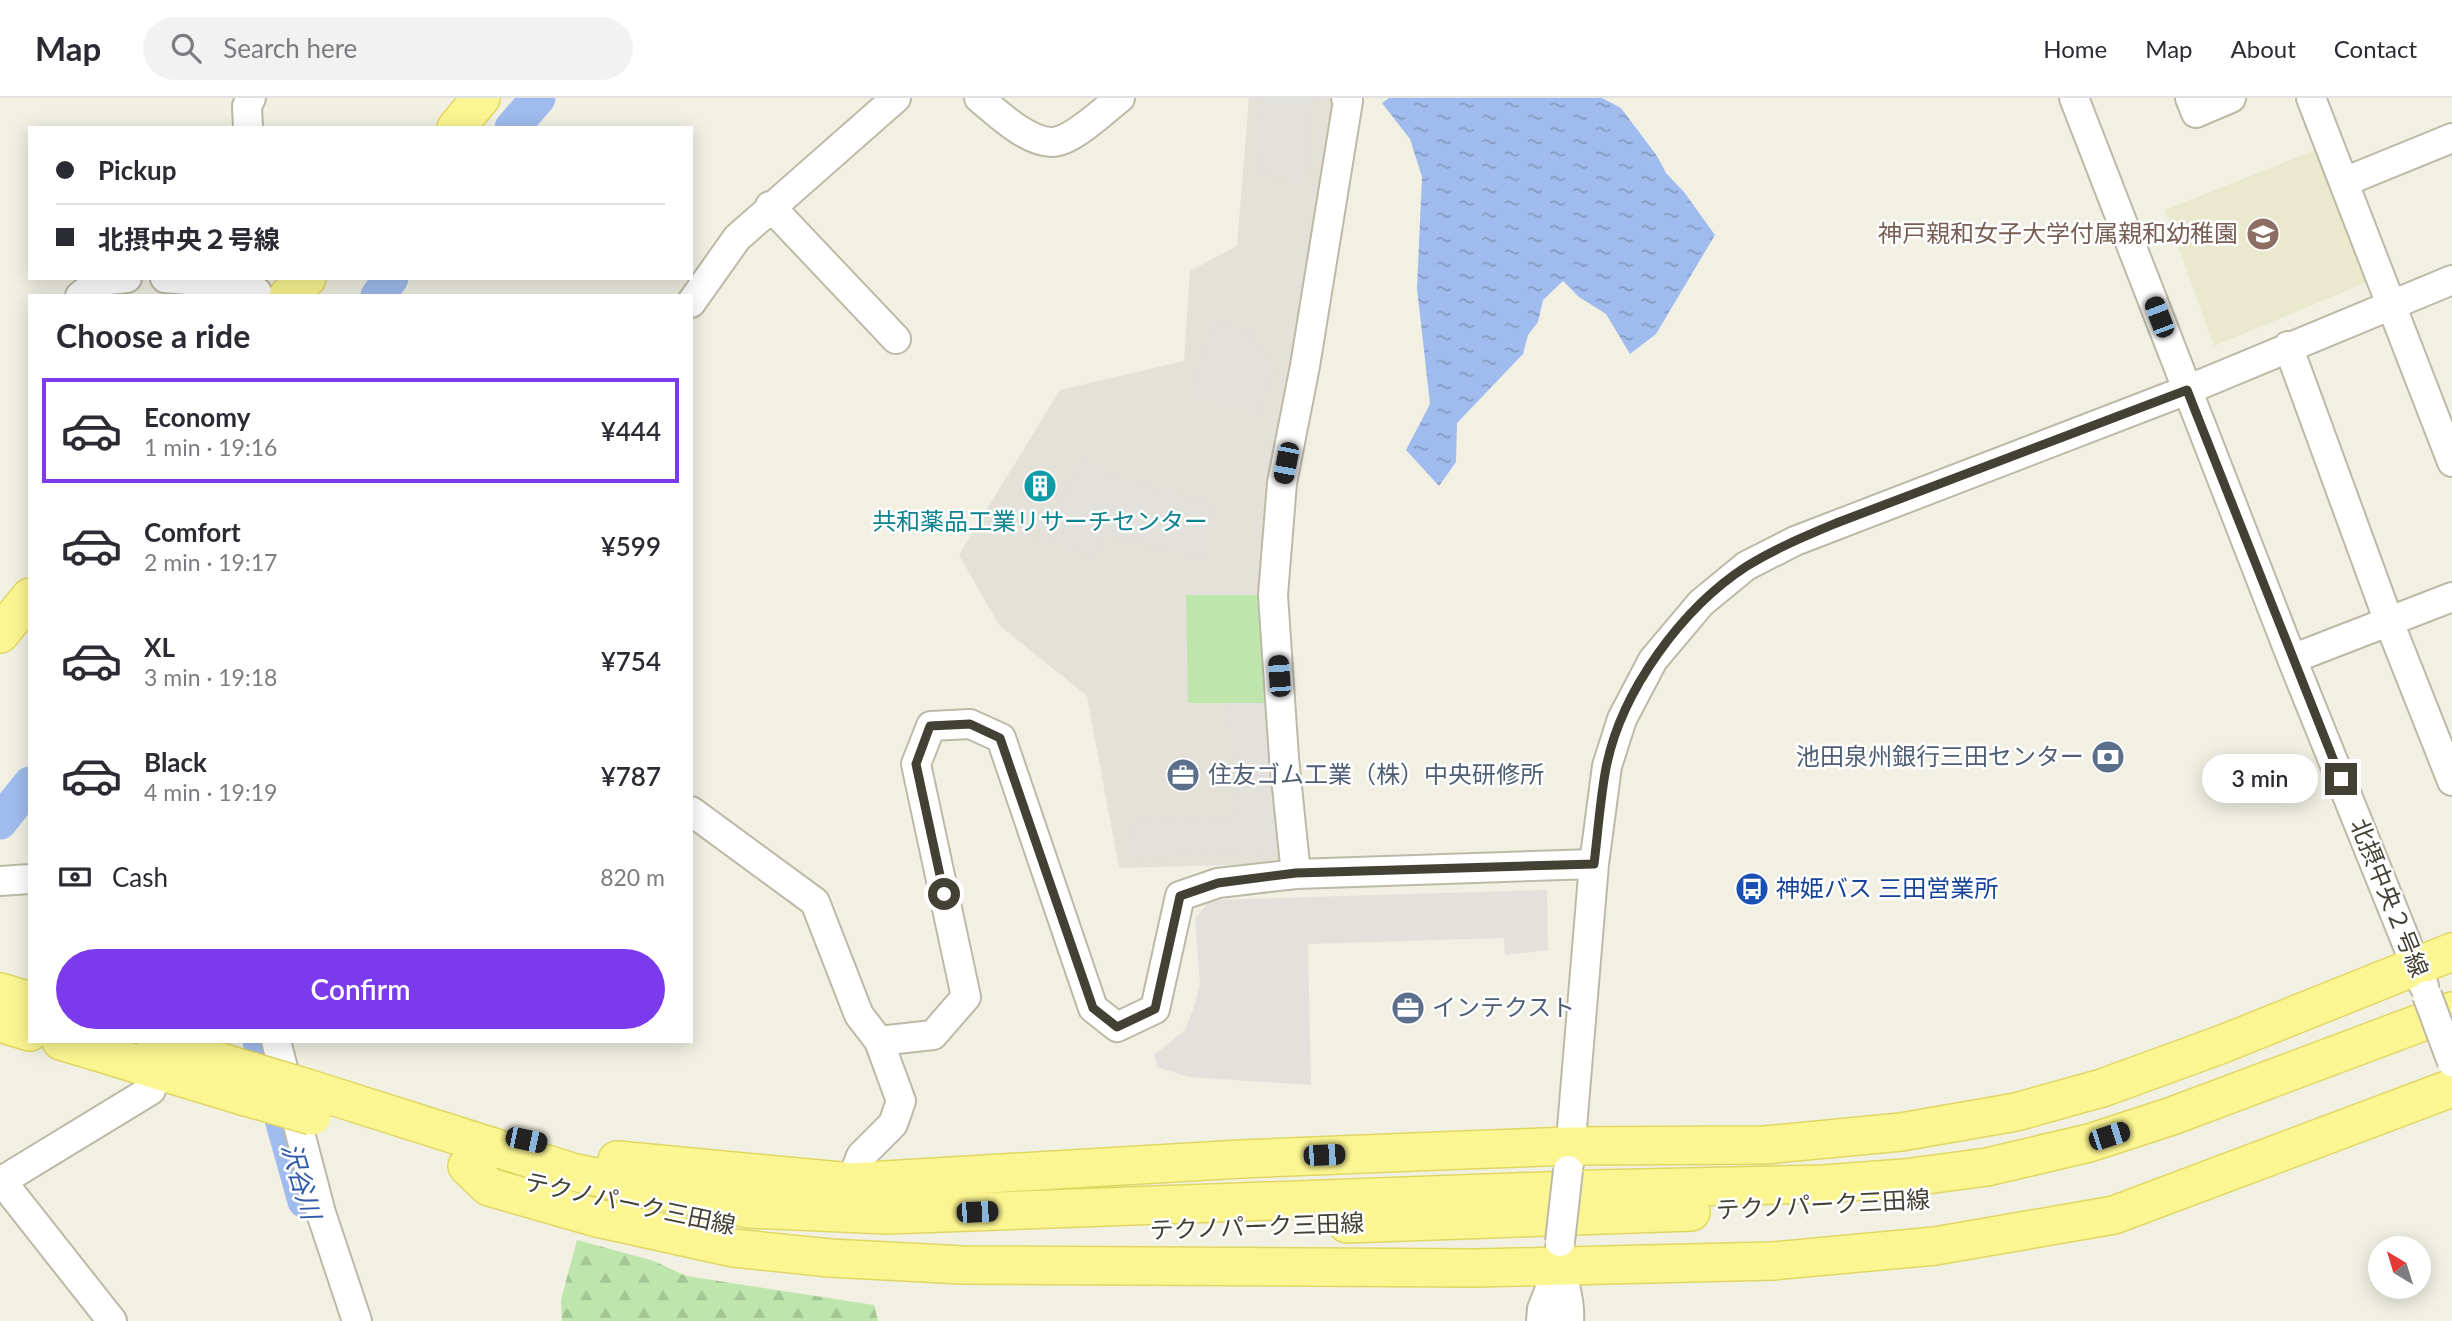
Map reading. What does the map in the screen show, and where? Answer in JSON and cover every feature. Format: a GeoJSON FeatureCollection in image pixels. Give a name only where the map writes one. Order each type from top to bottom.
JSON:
{"type":"FeatureCollection","features":[{"type":"Feature","properties":{"kind":"main road"},"geometry":{"type":"LineString","coordinates":[[458,126],[481,98]]}},
{"type":"Feature","properties":{"kind":"main road"},"geometry":{"type":"LineString","coordinates":[[265,290],[300,280]]}},
{"type":"Feature","properties":{"kind":"main road"},"geometry":{"type":"LineString","coordinates":[[0,634],[28,599]]}},
{"type":"Feature","properties":{"kind":"main road"},"geometry":{"type":"LineString","coordinates":[[423,1126],[526,1140],[622,1161],[851,1181],[1241,1159],[1569,1158],[1765,1145],[1901,1132],[2016,1112],[2102,1088],[2220,1045],[2432,990],[2452,952]]}},
{"type":"Feature","properties":{"kind":"main road","name":"テクノパーク三田線"},"geometry":{"type":"LineString","coordinates":[[70,1043],[243,1083],[309,1102],[423,1126],[572,1172],[748,1209],[873,1214],[1596,1189],[1824,1184],[1904,1178],[1987,1167],[2088,1143],[2172,1116],[2432,990]]}},
{"type":"Feature","properties":{"kind":"main road"},"geometry":{"type":"LineString","coordinates":[[0,992],[28,1000]]}},
{"type":"Feature","properties":{"kind":"main road"},"geometry":{"type":"LineString","coordinates":[[0,1023],[28,1031]]}},
{"type":"Feature","properties":{"kind":"main road","name":"テクノパーク三田線"},"geometry":{"type":"LineString","coordinates":[[309,1102],[467,1166],[594,1201],[707,1226],[826,1236],[1003,1236],[1827,1208],[1990,1192],[2096,1167],[2181,1138],[2452,1035]]}},
{"type":"Feature","properties":{"kind":"main road","name":"テクノパーク三田線"},"geometry":{"type":"LineString","coordinates":[[160,1043],[243,1083]]}},
{"type":"Feature","properties":{"kind":"main road"},"geometry":{"type":"LineString","coordinates":[[467,1166],[489,1187],[597,1218],[733,1248],[830,1258],[976,1265],[1464,1268],[1560,1254],[1773,1261],[1936,1246],[2114,1215],[2452,1088]]}},
{"type":"Feature","properties":{"kind":"street"},"geometry":{"type":"LineString","coordinates":[[248,126],[247,106],[251,98]]}},
{"type":"Feature","properties":{"kind":"street"},"geometry":{"type":"LineString","coordinates":[[693,300],[737,238],[770,206],[896,98]]}},
{"type":"Feature","properties":{"kind":"street"},"geometry":{"type":"LineString","coordinates":[[978,98],[1018,129],[1038,139],[1054,142],[1075,133],[1120,98]]}},
{"type":"Feature","properties":{"kind":"street"},"geometry":{"type":"LineString","coordinates":[[1296,873],[1284,758],[1273,595],[1282,483],[1305,366],[1346,114],[1346,98]]}},
{"type":"Feature","properties":{"kind":"street","name":"北摂中央２号線"},"geometry":{"type":"LineString","coordinates":[[2074,98],[2292,659],[2432,990],[2452,1062]]}},
{"type":"Feature","properties":{"kind":"street"},"geometry":{"type":"LineString","coordinates":[[2190,98],[2196,113],[2231,98]]}},
{"type":"Feature","properties":{"kind":"street"},"geometry":{"type":"LineString","coordinates":[[2311,98],[2452,462]]}},
{"type":"Feature","properties":{"kind":"street"},"geometry":{"type":"LineString","coordinates":[[2344,182],[2452,138]]}},
{"type":"Feature","properties":{"kind":"street"},"geometry":{"type":"LineString","coordinates":[[770,206],[896,339]]}},
{"type":"Feature","properties":{"kind":"street"},"geometry":{"type":"LineString","coordinates":[[83,294],[99,281],[108,280]]}},
{"type":"Feature","properties":{"kind":"street"},"geometry":{"type":"LineString","coordinates":[[188,280],[265,290]]}},
{"type":"Feature","properties":{"kind":"street"},"geometry":{"type":"LineString","coordinates":[[1541,1321],[1542,1309],[1560,1254],[1594,864],[1606,766],[1627,709],[1653,660],[1701,603],[1746,566],[1839,522],[2187,390],[2452,280]]}},
{"type":"Feature","properties":{"kind":"street"},"geometry":{"type":"LineString","coordinates":[[2288,346],[2389,622],[2452,781]]}},
{"type":"Feature","properties":{"kind":"street"},"geometry":{"type":"LineString","coordinates":[[2292,659],[2452,597]]}},
{"type":"Feature","properties":{"kind":"street"},"geometry":{"type":"LineString","coordinates":[[879,1041],[933,1035],[966,997],[916,764],[930,726],[970,724],[1000,738],[1093,1008],[1117,1027],[1155,1009],[1180,896],[1218,883],[1296,873],[1594,864]]}},
{"type":"Feature","properties":{"kind":"street"},"geometry":{"type":"LineString","coordinates":[[693,812],[815,902],[859,1015],[879,1041],[901,1101],[893,1124],[861,1156],[851,1181]]}},
{"type":"Feature","properties":{"kind":"street"},"geometry":{"type":"LineString","coordinates":[[0,881],[28,878]]}},
{"type":"Feature","properties":{"kind":"street"},"geometry":{"type":"LineString","coordinates":[[277,1043],[321,1213],[357,1321]]}},
{"type":"Feature","properties":{"kind":"street"},"geometry":{"type":"LineString","coordinates":[[112,1321],[0,1181],[151,1090]]}},
{"type":"Feature","properties":{"kind":"street"},"geometry":{"type":"LineString","coordinates":[[1560,1254],[1570,1311],[1569,1321]]}},
{"type":"Feature","properties":{"kind":"shaded area"},"geometry":{"type":"Polygon","coordinates":[[[1249,98],[1346,98],[1282,483],[1295,863],[1119,868],[1087,696],[999,625],[959,555],[1060,390],[1184,361],[1190,271],[1237,246],[1249,98]]]}},
{"type":"Feature","properties":{"kind":"shaded area"},"geometry":{"type":"Polygon","coordinates":[[[1263,98],[1313,98],[1304,179],[1256,174],[1263,98]]]}},
{"type":"Feature","properties":{"kind":"shaded area","name":"神戸親和女子大学付属親和幼稚園"},"geometry":{"type":"Polygon","coordinates":[[[2318,149],[2370,281],[2214,346],[2165,210],[2318,149]]]}},
{"type":"Feature","properties":{"kind":"shaded area"},"geometry":{"type":"Polygon","coordinates":[[[1213,322],[1250,331],[1273,373],[1258,412],[1192,394],[1213,322]]]}},
{"type":"Feature","properties":{"kind":"shaded area"},"geometry":{"type":"Polygon","coordinates":[[[1082,459],[1105,468],[1107,475],[1214,505],[1203,558],[1108,534],[1093,556],[1038,537],[1082,459]]]}},
{"type":"Feature","properties":{"kind":"shaded area"},"geometry":{"type":"Polygon","coordinates":[[[1229,703],[1281,703],[1293,852],[1133,857],[1134,823],[1238,819],[1229,703]]]}},
{"type":"Feature","properties":{"kind":"shaded area"},"geometry":{"type":"Polygon","coordinates":[[[1547,890],[1548,950],[1505,955],[1504,938],[1308,944],[1311,1085],[1189,1077],[1157,1067],[1154,1055],[1185,1030],[1195,1004],[1200,983],[1195,919],[1210,900],[1547,890]]]}},
{"type":"Feature","properties":{"kind":"green space"},"geometry":{"type":"Polygon","coordinates":[[[1186,595],[1273,595],[1281,703],[1188,703],[1186,595]]]}},
{"type":"Feature","properties":{"kind":"green space"},"geometry":{"type":"Polygon","coordinates":[[[577,1240],[654,1261],[686,1276],[874,1305],[878,1321],[562,1321],[561,1300],[577,1240]]]}},
{"type":"Feature","properties":{"kind":"water"},"geometry":{"type":"Polygon","coordinates":[[[1389,98],[1602,98],[1621,108],[1657,156],[1666,173],[1684,192],[1715,235],[1656,334],[1630,354],[1606,314],[1579,297],[1563,281],[1543,300],[1538,322],[1528,335],[1523,354],[1457,423],[1456,462],[1439,486],[1406,450],[1430,404],[1417,288],[1422,177],[1410,139],[1382,103],[1389,98]]]}},
{"type":"Feature","properties":{"kind":"waterway"},"geometry":{"type":"LineString","coordinates":[[514,126],[538,98]]}},
{"type":"Feature","properties":{"kind":"waterway"},"geometry":{"type":"LineString","coordinates":[[379,294],[390,280]]}},
{"type":"Feature","properties":{"kind":"waterway"},"geometry":{"type":"LineString","coordinates":[[0,822],[28,787]]}},
{"type":"Feature","properties":{"kind":"waterway","name":"沢谷川"},"geometry":{"type":"LineString","coordinates":[[261,1043],[305,1201]]}},
{"type":"Feature","properties":{"kind":"place","name":"神戸親和女子大学付属親和幼稚園"},"geometry":{"type":"Point","coordinates":[2263,234]}},
{"type":"Feature","properties":{"kind":"place","name":"共和薬品工業リサーチセンター"},"geometry":{"type":"Point","coordinates":[1040,486]}},
{"type":"Feature","properties":{"kind":"place","name":"池田泉州銀行三田センター"},"geometry":{"type":"Point","coordinates":[2108,757]}},
{"type":"Feature","properties":{"kind":"place","name":"住友ゴム工業（株）中央研修所"},"geometry":{"type":"Point","coordinates":[1183,775]}},
{"type":"Feature","properties":{"kind":"place","name":"神姫バス 三田営業所"},"geometry":{"type":"Point","coordinates":[1752,889]}},
{"type":"Feature","properties":{"kind":"place","name":"インテクスト"},"geometry":{"type":"Point","coordinates":[1408,1008]}},
{"type":"Feature","properties":{"kind":"route"},"geometry":{"type":"LineString","coordinates":[[944,894],[916,764],[930,726],[970,724],[1000,738],[1093,1008],[1117,1027],[1155,1009],[1180,896],[1218,883],[1296,873],[1594,864],[1606,766],[1622,719],[1637,689],[1653,660],[1688,617],[1746,566],[1839,522],[2187,390],[2341,779]]}}]}
